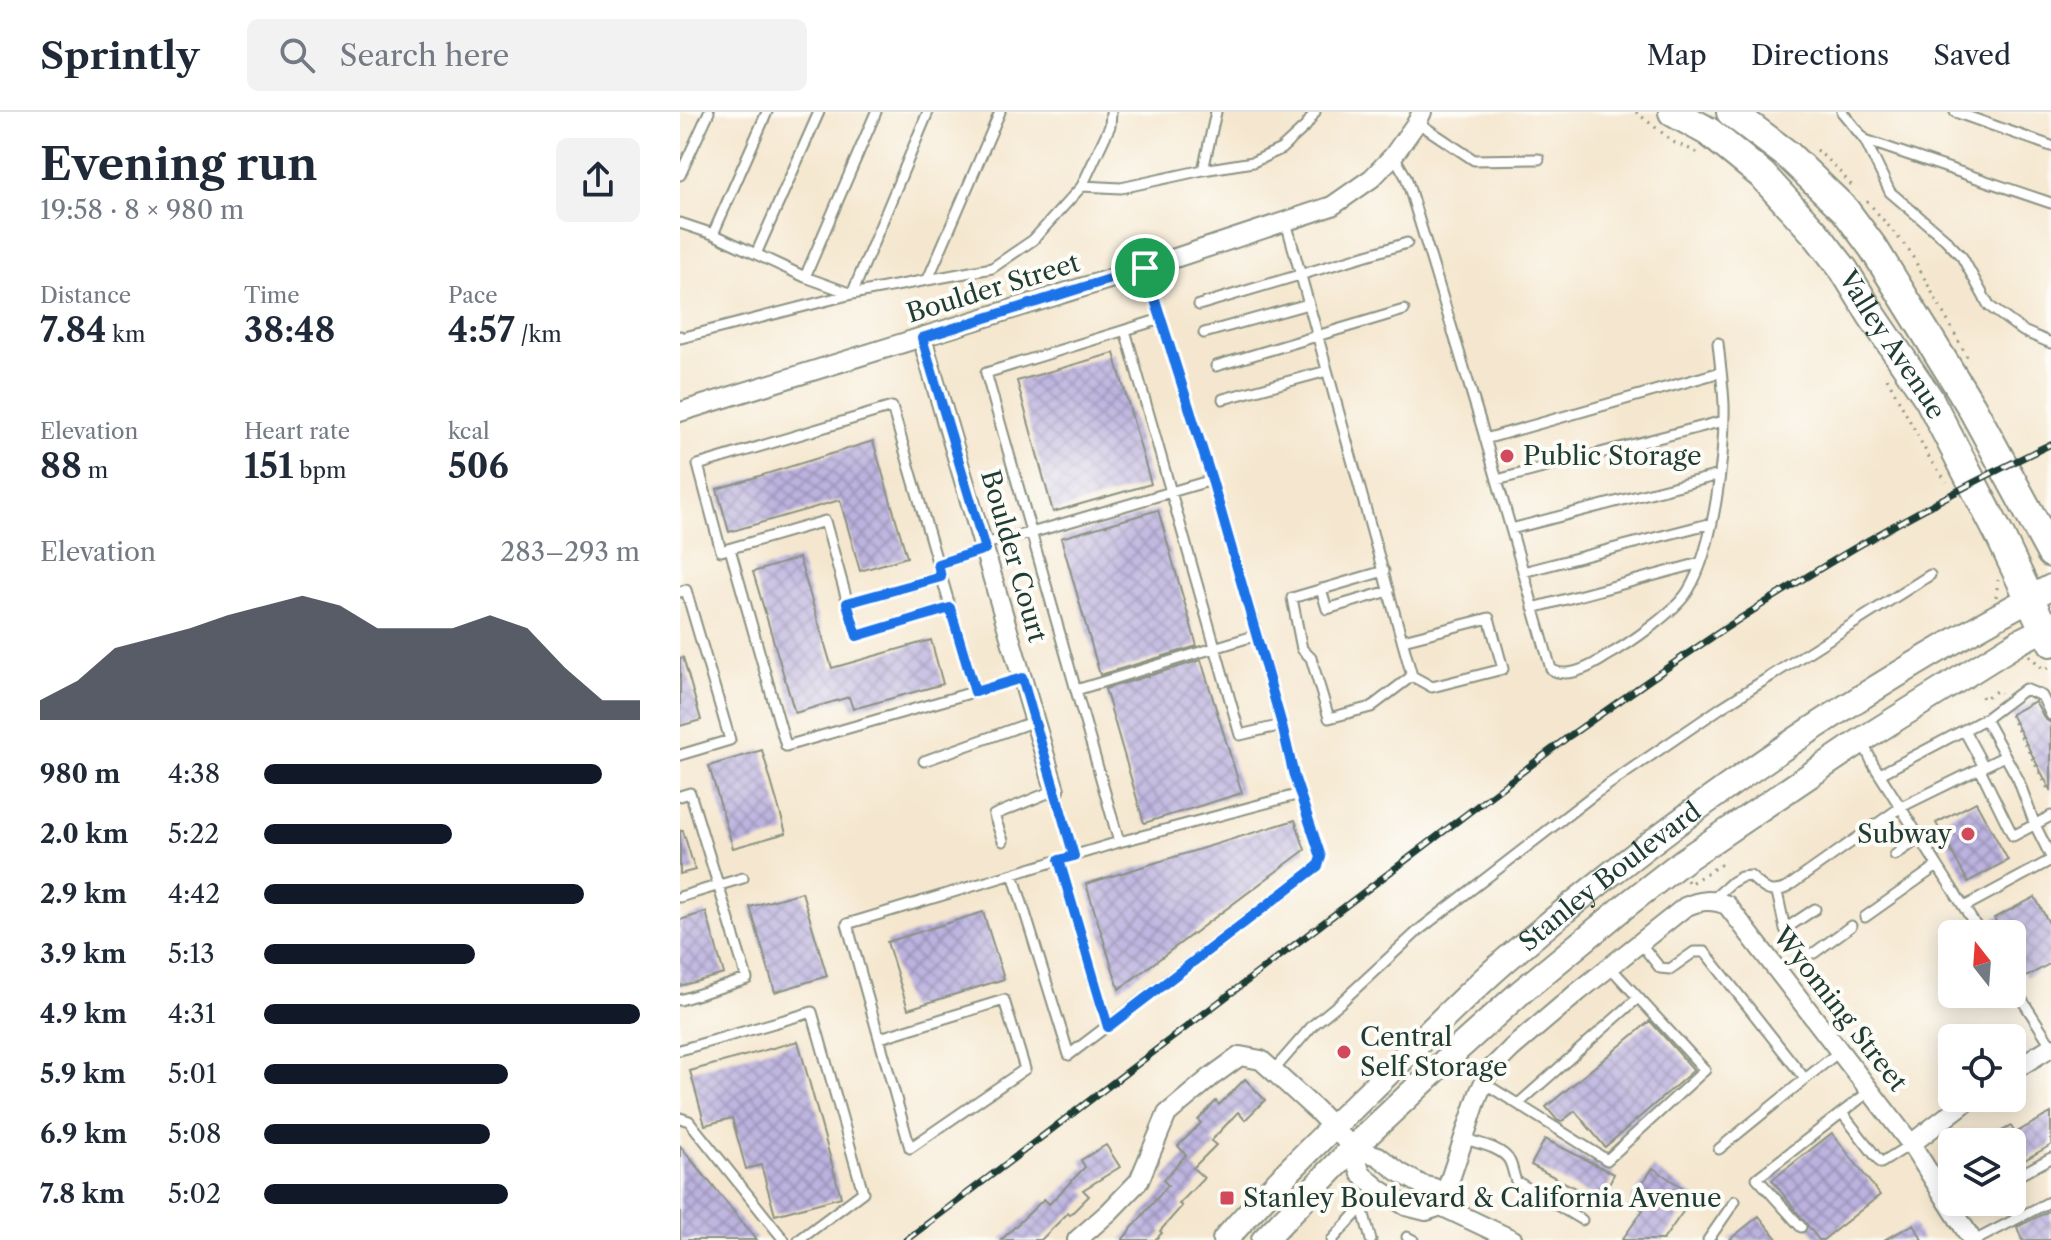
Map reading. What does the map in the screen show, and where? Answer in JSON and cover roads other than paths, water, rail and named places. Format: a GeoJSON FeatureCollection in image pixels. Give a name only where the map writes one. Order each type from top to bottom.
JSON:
{"type":"FeatureCollection","features":[{"type":"Feature","properties":{"kind":"main road","name":"Valley Avenue"},"geometry":{"type":"LineString","coordinates":[[1673,112],[1709,132],[1762,175],[1844,270],[1929,399],[2041,592],[2042,635]]}},
{"type":"Feature","properties":{"kind":"main road","name":"Valley Avenue"},"geometry":{"type":"LineString","coordinates":[[1731,112],[1788,155],[1845,210],[1874,249],[1971,406],[2051,553]]}},
{"type":"Feature","properties":{"kind":"main road","name":"Stanley Boulevard"},"geometry":{"type":"LineString","coordinates":[[1225,1240],[1333,1127],[1511,956],[1663,834],[1798,737],[2004,611],[2041,592]]}},
{"type":"Feature","properties":{"kind":"main road","name":"Stanley Boulevard"},"geometry":{"type":"LineString","coordinates":[[1264,1240],[1353,1148],[1522,991],[1683,861],[1862,740],[2042,635]]}},
{"type":"Feature","properties":{"kind":"street","name":"Boulder Street"},"geometry":{"type":"LineString","coordinates":[[680,412],[1145,268],[1332,206],[1372,178],[1393,156],[1420,117]]}},
{"type":"Feature","properties":{"kind":"street","name":"Boulder Court"},"geometry":{"type":"LineString","coordinates":[[922,338],[1055,790]]}},
{"type":"Feature","properties":{"kind":"street"},"geometry":{"type":"LineString","coordinates":[[1441,1206],[1490,1070],[1512,1048],[1685,907],[1712,900]]}},
{"type":"Feature","properties":{"kind":"street","name":"Wyoming Street"},"geometry":{"type":"LineString","coordinates":[[1712,900],[1727,905],[1938,1177]]}},
{"type":"Feature","properties":{"kind":"street"},"geometry":{"type":"LineString","coordinates":[[2026,1062],[2051,1046]]}},
{"type":"Feature","properties":{"kind":"street"},"geometry":{"type":"LineString","coordinates":[[1077,1240],[1139,1181],[1167,1114],[1240,1056],[1261,1060],[1333,1127],[1353,1148],[1361,1174],[1379,1189],[1406,1206],[1426,1211],[1441,1206]]}},
{"type":"Feature","properties":{"kind":"street"},"geometry":{"type":"LineString","coordinates":[[1911,1144],[1953,1112]]}},
{"type":"Feature","properties":{"kind":"street"},"geometry":{"type":"LineString","coordinates":[[1353,1148],[1378,1156],[1399,1172],[1434,1188],[1441,1206],[1513,1240]]}},
{"type":"Feature","properties":{"kind":"street","name":"Wyoming Street"},"geometry":{"type":"LineString","coordinates":[[1965,1216],[1974,1240]]}},
{"type":"Feature","properties":{"kind":"lane"},"geometry":{"type":"LineString","coordinates":[[680,175],[709,112]]}},
{"type":"Feature","properties":{"kind":"lane"},"geometry":{"type":"LineString","coordinates":[[713,234],[767,112]]}},
{"type":"Feature","properties":{"kind":"lane"},"geometry":{"type":"LineString","coordinates":[[756,254],[819,112]]}},
{"type":"Feature","properties":{"kind":"lane"},"geometry":{"type":"LineString","coordinates":[[805,277],[876,112]]}},
{"type":"Feature","properties":{"kind":"lane"},"geometry":{"type":"LineString","coordinates":[[852,294],[928,112]]}},
{"type":"Feature","properties":{"kind":"lane"},"geometry":{"type":"LineString","coordinates":[[928,279],[1000,112]]}},
{"type":"Feature","properties":{"kind":"lane"},"geometry":{"type":"LineString","coordinates":[[680,336],[852,294],[992,268],[1033,240],[1082,186],[1110,126],[1111,112]]}},
{"type":"Feature","properties":{"kind":"lane"},"geometry":{"type":"LineString","coordinates":[[1203,170],[1216,112]]}},
{"type":"Feature","properties":{"kind":"lane"},"geometry":{"type":"LineString","coordinates":[[1082,186],[1121,188],[1253,162],[1281,149],[1306,126],[1315,112]]}},
{"type":"Feature","properties":{"kind":"lane"},"geometry":{"type":"LineString","coordinates":[[1842,112],[1865,140],[1890,192],[1962,257],[1989,306],[2023,331],[2051,343]]}},
{"type":"Feature","properties":{"kind":"lane"},"geometry":{"type":"LineString","coordinates":[[1955,112],[2051,146]]}},
{"type":"Feature","properties":{"kind":"lane"},"geometry":{"type":"LineString","coordinates":[[1420,117],[1474,160],[1539,159]]}},
{"type":"Feature","properties":{"kind":"lane"},"geometry":{"type":"LineString","coordinates":[[1865,140],[2051,203]]}},
{"type":"Feature","properties":{"kind":"lane"},"geometry":{"type":"LineString","coordinates":[[1393,156],[1406,177],[1551,669],[1558,674],[1598,662],[1619,649],[1677,605],[1689,590],[1712,523],[1719,475],[1723,421],[1718,343]]}},
{"type":"Feature","properties":{"kind":"lane"},"geometry":{"type":"LineString","coordinates":[[1286,222],[1412,676],[1432,687],[1503,669],[1489,618],[1403,640]]}},
{"type":"Feature","properties":{"kind":"lane"},"geometry":{"type":"LineString","coordinates":[[680,223],[713,234],[805,277],[852,294]]}},
{"type":"Feature","properties":{"kind":"lane"},"geometry":{"type":"LineString","coordinates":[[1199,305],[1407,243]]}},
{"type":"Feature","properties":{"kind":"lane"},"geometry":{"type":"LineString","coordinates":[[1013,874],[1069,1055],[1318,866],[1321,857],[1300,794],[1212,480],[1145,268]]}},
{"type":"Feature","properties":{"kind":"lane"},"geometry":{"type":"LineString","coordinates":[[1204,333],[1308,304]]}},
{"type":"Feature","properties":{"kind":"lane"},"geometry":{"type":"LineString","coordinates":[[1216,366],[1404,310]]}},
{"type":"Feature","properties":{"kind":"lane"},"geometry":{"type":"LineString","coordinates":[[1119,842],[986,373],[1161,319]]}},
{"type":"Feature","properties":{"kind":"lane"},"geometry":{"type":"LineString","coordinates":[[1125,330],[1240,735],[1282,725]]}},
{"type":"Feature","properties":{"kind":"lane"},"geometry":{"type":"LineString","coordinates":[[1223,399],[1327,371]]}},
{"type":"Feature","properties":{"kind":"lane"},"geometry":{"type":"LineString","coordinates":[[1485,439],[1721,372]]}},
{"type":"Feature","properties":{"kind":"lane"},"geometry":{"type":"LineString","coordinates":[[950,608],[857,636],[825,521],[721,551],[698,465],[892,407],[975,692]]}},
{"type":"Feature","properties":{"kind":"lane"},"geometry":{"type":"LineString","coordinates":[[1497,480],[1723,421]]}},
{"type":"Feature","properties":{"kind":"lane"},"geometry":{"type":"LineString","coordinates":[[1511,529],[1719,475]]}},
{"type":"Feature","properties":{"kind":"lane"},"geometry":{"type":"LineString","coordinates":[[938,564],[984,546],[1212,480]]}},
{"type":"Feature","properties":{"kind":"lane"},"geometry":{"type":"LineString","coordinates":[[1523,572],[1712,523]]}},
{"type":"Feature","properties":{"kind":"lane"},"geometry":{"type":"LineString","coordinates":[[730,549],[786,746],[1022,678]]}},
{"type":"Feature","properties":{"kind":"lane"},"geometry":{"type":"LineString","coordinates":[[1533,608],[1700,563]]}},
{"type":"Feature","properties":{"kind":"lane"},"geometry":{"type":"LineString","coordinates":[[1384,571],[1292,598],[1302,649],[1311,658],[1329,718],[1371,707],[1412,676]]}},
{"type":"Feature","properties":{"kind":"lane"},"geometry":{"type":"LineString","coordinates":[[1273,1071],[1313,1025],[1419,930],[1596,793],[1722,707],[1930,575]]}},
{"type":"Feature","properties":{"kind":"lane"},"geometry":{"type":"LineString","coordinates":[[847,603],[941,577]]}},
{"type":"Feature","properties":{"kind":"lane"},"geometry":{"type":"LineString","coordinates":[[1321,589],[1327,609],[1389,591]]}},
{"type":"Feature","properties":{"kind":"lane"},"geometry":{"type":"LineString","coordinates":[[680,592],[686,590],[730,740],[680,755]]}},
{"type":"Feature","properties":{"kind":"lane"},"geometry":{"type":"LineString","coordinates":[[1076,690],[1257,635]]}},
{"type":"Feature","properties":{"kind":"lane"},"geometry":{"type":"LineString","coordinates":[[1880,774],[1985,719],[2025,689],[2042,696],[2051,715]]}},
{"type":"Feature","properties":{"kind":"lane"},"geometry":{"type":"LineString","coordinates":[[1964,907],[2051,859],[2018,779],[1985,719]]}},
{"type":"Feature","properties":{"kind":"lane"},"geometry":{"type":"LineString","coordinates":[[924,761],[1035,721]]}},
{"type":"Feature","properties":{"kind":"lane"},"geometry":{"type":"LineString","coordinates":[[1964,730],[2013,836],[2051,816]]}},
{"type":"Feature","properties":{"kind":"lane"},"geometry":{"type":"LineString","coordinates":[[1862,740],[1972,920]]}},
{"type":"Feature","properties":{"kind":"lane"},"geometry":{"type":"LineString","coordinates":[[1712,900],[1741,877],[1750,876],[1769,892],[1786,888],[1901,807],[2005,756]]}},
{"type":"Feature","properties":{"kind":"lane"},"geometry":{"type":"LineString","coordinates":[[1003,841],[994,815],[1055,790],[1074,856]]}},
{"type":"Feature","properties":{"kind":"lane"},"geometry":{"type":"LineString","coordinates":[[680,796],[690,793],[747,979],[680,1000]]}},
{"type":"Feature","properties":{"kind":"lane"},"geometry":{"type":"LineString","coordinates":[[880,1038],[1004,1000],[1025,1069],[910,1148],[847,924],[1119,842],[1300,794]]}},
{"type":"Feature","properties":{"kind":"lane"},"geometry":{"type":"LineString","coordinates":[[1885,819],[1900,852],[1920,838]]}},
{"type":"Feature","properties":{"kind":"lane"},"geometry":{"type":"LineString","coordinates":[[1059,860],[1108,1027]]}},
{"type":"Feature","properties":{"kind":"lane"},"geometry":{"type":"LineString","coordinates":[[1865,917],[1937,866]]}},
{"type":"Feature","properties":{"kind":"lane"},"geometry":{"type":"LineString","coordinates":[[680,897],[743,878]]}},
{"type":"Feature","properties":{"kind":"lane"},"geometry":{"type":"LineString","coordinates":[[1777,892],[1785,929],[1803,953],[1814,953],[1851,926]]}},
{"type":"Feature","properties":{"kind":"lane"},"geometry":{"type":"LineString","coordinates":[[1785,929],[1815,909]]}},
{"type":"Feature","properties":{"kind":"lane"},"geometry":{"type":"LineString","coordinates":[[1640,943],[1660,968],[1670,969],[1694,952],[1705,952],[1805,1079]]}},
{"type":"Feature","properties":{"kind":"lane"},"geometry":{"type":"LineString","coordinates":[[1484,1083],[1607,1160],[1705,1070],[1610,967]]}},
{"type":"Feature","properties":{"kind":"lane"},"geometry":{"type":"LineString","coordinates":[[1518,1104],[1638,998]]}},
{"type":"Feature","properties":{"kind":"lane"},"geometry":{"type":"LineString","coordinates":[[2026,1006],[2051,1046]]}},
{"type":"Feature","properties":{"kind":"lane"},"geometry":{"type":"LineString","coordinates":[[680,1050],[812,1012],[863,1192],[799,1240]]}},
{"type":"Feature","properties":{"kind":"lane"},"geometry":{"type":"LineString","coordinates":[[1719,1149],[1840,1051]]}},
{"type":"Feature","properties":{"kind":"lane"},"geometry":{"type":"LineString","coordinates":[[1801,1227],[1757,1178],[1870,1091]]}},
{"type":"Feature","properties":{"kind":"lane"},"geometry":{"type":"LineString","coordinates":[[1842,1113],[1881,1163],[1911,1144]]}},
{"type":"Feature","properties":{"kind":"lane"},"geometry":{"type":"LineString","coordinates":[[680,1118],[689,1121],[784,1240]]}},
{"type":"Feature","properties":{"kind":"lane"},"geometry":{"type":"LineString","coordinates":[[1464,1139],[1501,1152],[1510,1160],[1516,1181],[1582,1220]]}},
{"type":"Feature","properties":{"kind":"lane"},"geometry":{"type":"LineString","coordinates":[[2026,1171],[2051,1158]]}},
{"type":"Feature","properties":{"kind":"lane"},"geometry":{"type":"LineString","coordinates":[[1332,1240],[1379,1189]]}},
{"type":"Feature","properties":{"kind":"lane"},"geometry":{"type":"LineString","coordinates":[[1708,1240],[1735,1201]]}},
{"type":"Feature","properties":{"kind":"lane"},"geometry":{"type":"LineString","coordinates":[[1974,1240],[2051,1201]]}},
{"type":"Feature","properties":{"kind":"lane"},"geometry":{"type":"LineString","coordinates":[[1362,1207],[1371,1240]]}},
{"type":"Feature","properties":{"kind":"railway"},"geometry":{"type":"LineString","coordinates":[[906,1240],[1568,737],[1738,620],[1814,572],[1931,505],[2051,444]]}},
{"type":"Feature","properties":{"kind":"place","name":"Public Storage"},"geometry":{"type":"Point","coordinates":[1507,456]}},
{"type":"Feature","properties":{"kind":"place","name":"Subway"},"geometry":{"type":"Point","coordinates":[1968,834]}},
{"type":"Feature","properties":{"kind":"place","name":"Central Self Storage"},"geometry":{"type":"Point","coordinates":[1344,1052]}},
{"type":"Feature","properties":{"kind":"place","name":"Stanley Boulevard & California Avenue"},"geometry":{"type":"Point","coordinates":[1227,1198]}}]}
